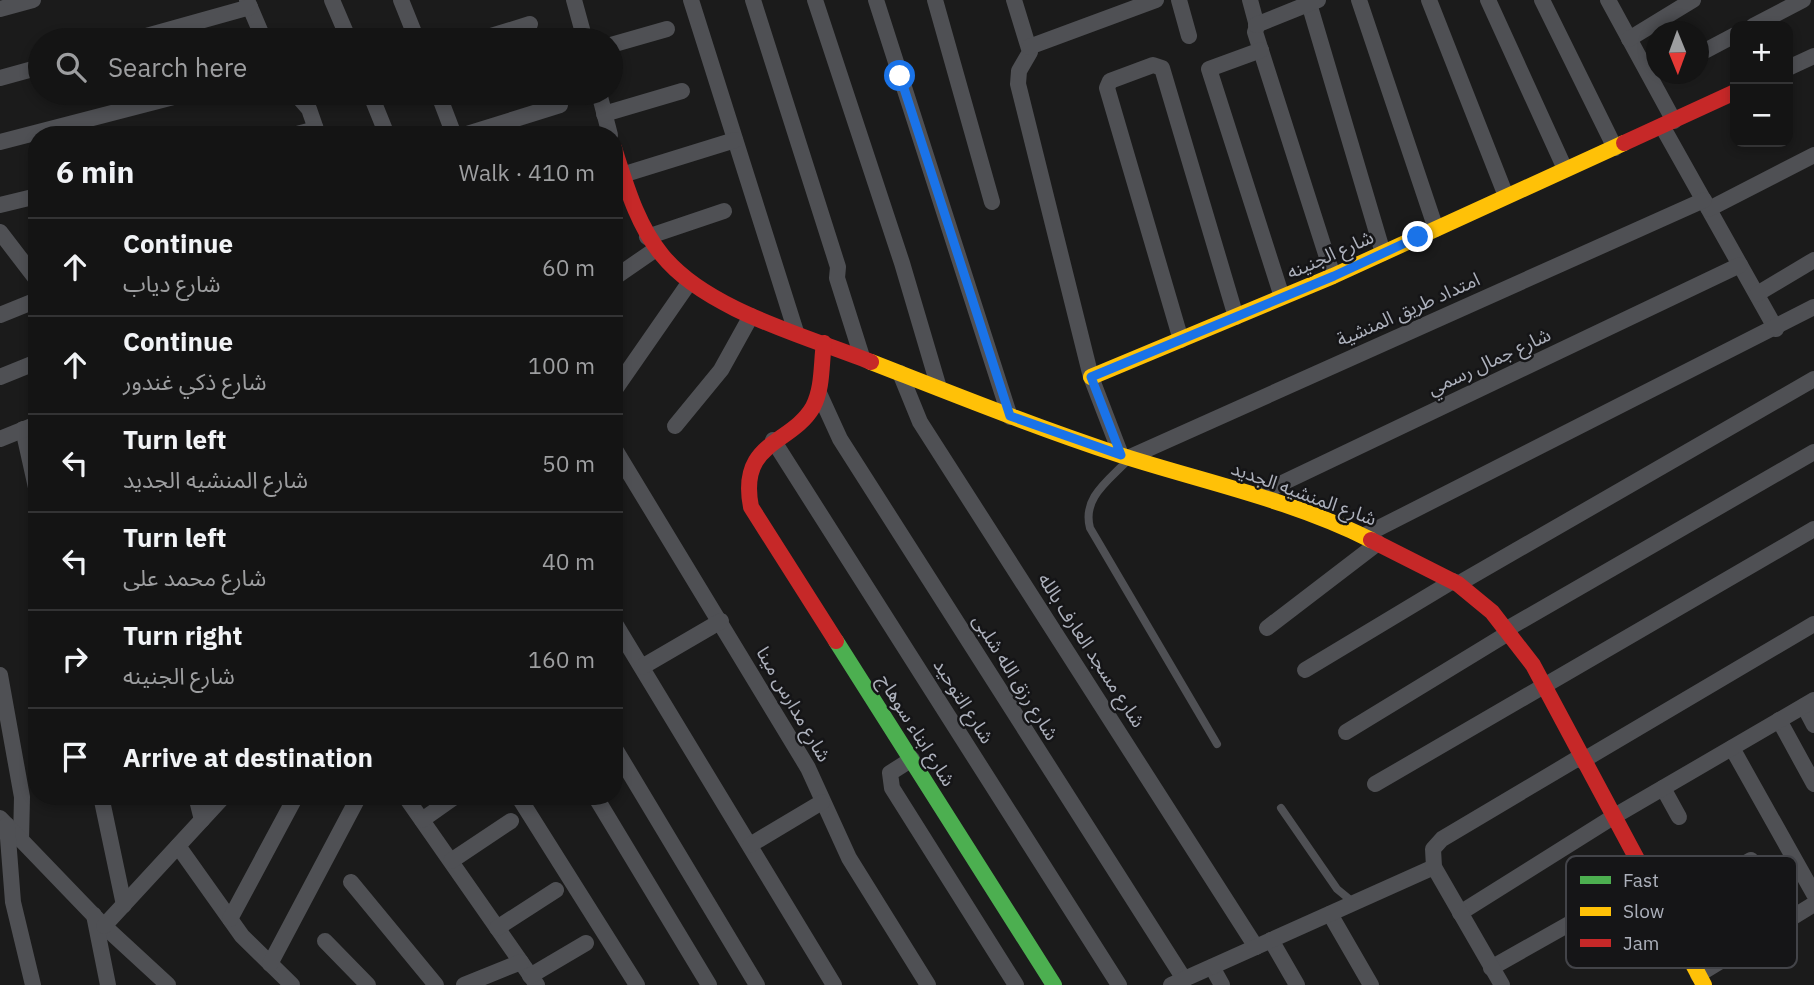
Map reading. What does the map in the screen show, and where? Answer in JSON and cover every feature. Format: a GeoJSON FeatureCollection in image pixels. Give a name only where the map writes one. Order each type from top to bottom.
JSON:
{"type":"FeatureCollection","features":[{"type":"Feature","properties":{"kind":"street"},"geometry":{"type":"LineString","coordinates":[[0,9],[33,0]]}},
{"type":"Feature","properties":{"kind":"street"},"geometry":{"type":"LineString","coordinates":[[332,0],[344,28]]}},
{"type":"Feature","properties":{"kind":"street"},"geometry":{"type":"LineString","coordinates":[[401,0],[412,28]]}},
{"type":"Feature","properties":{"kind":"street"},"geometry":{"type":"LineString","coordinates":[[574,0],[581,28]]}},
{"type":"Feature","properties":{"kind":"street"},"geometry":{"type":"LineString","coordinates":[[691,0],[796,332]]}},
{"type":"Feature","properties":{"kind":"street"},"geometry":{"type":"LineString","coordinates":[[753,0],[838,267],[837,278],[862,357]]}},
{"type":"Feature","properties":{"kind":"street"},"geometry":{"type":"LineString","coordinates":[[815,0],[902,263],[939,388]]}},
{"type":"Feature","properties":{"kind":"street"},"geometry":{"type":"LineString","coordinates":[[876,0],[1010,416]]}},
{"type":"Feature","properties":{"kind":"street"},"geometry":{"type":"LineString","coordinates":[[935,0],[992,202]]}},
{"type":"Feature","properties":{"kind":"street"},"geometry":{"type":"LineString","coordinates":[[1014,0],[1029,47],[1019,71],[1018,84],[1091,377],[1125,456]]}},
{"type":"Feature","properties":{"kind":"street"},"geometry":{"type":"LineString","coordinates":[[1029,47],[1156,0]]}},
{"type":"Feature","properties":{"kind":"street"},"geometry":{"type":"LineString","coordinates":[[1179,0],[1189,36]]}},
{"type":"Feature","properties":{"kind":"street"},"geometry":{"type":"LineString","coordinates":[[1250,0],[1256,25],[1254,31],[1334,276]]}},
{"type":"Feature","properties":{"kind":"street"},"geometry":{"type":"LineString","coordinates":[[1359,0],[1436,229]]}},
{"type":"Feature","properties":{"kind":"street"},"geometry":{"type":"LineString","coordinates":[[1429,0],[1506,196]]}},
{"type":"Feature","properties":{"kind":"street"},"geometry":{"type":"LineString","coordinates":[[1488,0],[1565,169]]}},
{"type":"Feature","properties":{"kind":"street"},"geometry":{"type":"LineString","coordinates":[[1542,0],[1615,148]]}},
{"type":"Feature","properties":{"kind":"street"},"geometry":{"type":"LineString","coordinates":[[1608,0],[1707,205],[1776,329]]}},
{"type":"Feature","properties":{"kind":"street"},"geometry":{"type":"LineString","coordinates":[[1629,39],[1693,0]]}},
{"type":"Feature","properties":{"kind":"street"},"geometry":{"type":"LineString","coordinates":[[1763,21],[1803,0]]}},
{"type":"Feature","properties":{"kind":"street"},"geometry":{"type":"LineString","coordinates":[[1256,25],[1311,1],[1383,253]]}},
{"type":"Feature","properties":{"kind":"street"},"geometry":{"type":"LineString","coordinates":[[170,28],[248,3],[259,28]]}},
{"type":"Feature","properties":{"kind":"street"},"geometry":{"type":"LineString","coordinates":[[517,28],[530,24]]}},
{"type":"Feature","properties":{"kind":"street"},"geometry":{"type":"LineString","coordinates":[[623,42],[667,29]]}},
{"type":"Feature","properties":{"kind":"street"},"geometry":{"type":"LineString","coordinates":[[1709,49],[1730,38]]}},
{"type":"Feature","properties":{"kind":"street"},"geometry":{"type":"LineString","coordinates":[[1261,50],[1209,69],[1282,298]]}},
{"type":"Feature","properties":{"kind":"street"},"geometry":{"type":"LineString","coordinates":[[1793,66],[1814,56]]}},
{"type":"Feature","properties":{"kind":"street"},"geometry":{"type":"LineString","coordinates":[[1181,340],[1106,85],[1153,65],[1160,66],[1164,72],[1236,317]]}},
{"type":"Feature","properties":{"kind":"street"},"geometry":{"type":"LineString","coordinates":[[0,78],[28,70]]}},
{"type":"Feature","properties":{"kind":"street"},"geometry":{"type":"LineString","coordinates":[[604,114],[682,91]]}},
{"type":"Feature","properties":{"kind":"street","name":"شارع الجنينه"},"geometry":{"type":"LineString","coordinates":[[1091,377],[1334,276],[1730,94]]}},
{"type":"Feature","properties":{"kind":"street"},"geometry":{"type":"LineString","coordinates":[[62,126],[143,105]]}},
{"type":"Feature","properties":{"kind":"street"},"geometry":{"type":"LineString","coordinates":[[307,105],[315,126]]}},
{"type":"Feature","properties":{"kind":"street"},"geometry":{"type":"LineString","coordinates":[[375,105],[383,126]]}},
{"type":"Feature","properties":{"kind":"street"},"geometry":{"type":"LineString","coordinates":[[443,105],[451,126]]}},
{"type":"Feature","properties":{"kind":"street"},"geometry":{"type":"LineString","coordinates":[[493,126],[561,105]]}},
{"type":"Feature","properties":{"kind":"street"},"geometry":{"type":"LineString","coordinates":[[601,105],[607,126]]}},
{"type":"Feature","properties":{"kind":"street"},"geometry":{"type":"LineString","coordinates":[[0,142],[28,135]]}},
{"type":"Feature","properties":{"kind":"street"},"geometry":{"type":"LineString","coordinates":[[623,175],[735,140]]}},
{"type":"Feature","properties":{"kind":"street","name":"امتداد طريق المنشية"},"geometry":{"type":"LineString","coordinates":[[1125,456],[1707,205],[1814,155]]}},
{"type":"Feature","properties":{"kind":"street"},"geometry":{"type":"LineString","coordinates":[[623,177],[651,243]]}},
{"type":"Feature","properties":{"kind":"street"},"geometry":{"type":"LineString","coordinates":[[0,205],[28,198]]}},
{"type":"Feature","properties":{"kind":"street"},"geometry":{"type":"LineString","coordinates":[[623,269],[651,243],[724,211]]}},
{"type":"Feature","properties":{"kind":"street"},"geometry":{"type":"LineString","coordinates":[[0,232],[7,253],[28,264]]}},
{"type":"Feature","properties":{"kind":"street","name":"شارع المنشيه الجديد"},"geometry":{"type":"LineString","coordinates":[[651,243],[690,283],[751,316],[1010,416],[1125,456],[1256,495],[1371,539],[1456,583],[1509,630],[1542,685],[1634,856]]}},
{"type":"Feature","properties":{"kind":"street"},"geometry":{"type":"LineString","coordinates":[[1757,294],[1814,260]]}},
{"type":"Feature","properties":{"kind":"street","name":"شارع جمال رسمي"},"geometry":{"type":"LineString","coordinates":[[1256,495],[1740,265]]}},
{"type":"Feature","properties":{"kind":"street"},"geometry":{"type":"LineString","coordinates":[[623,378],[690,283]]}},
{"type":"Feature","properties":{"kind":"street"},"geometry":{"type":"LineString","coordinates":[[0,314],[28,303]]}},
{"type":"Feature","properties":{"kind":"street"},"geometry":{"type":"LineString","coordinates":[[1267,628],[1371,539],[1814,307]]}},
{"type":"Feature","properties":{"kind":"street"},"geometry":{"type":"LineString","coordinates":[[675,426],[721,370],[751,316]]}},
{"type":"Feature","properties":{"kind":"street"},"geometry":{"type":"LineString","coordinates":[[773,440],[799,423],[811,410],[819,393],[824,343]]}},
{"type":"Feature","properties":{"kind":"street"},"geometry":{"type":"LineString","coordinates":[[0,377],[28,366]]}},
{"type":"Feature","properties":{"kind":"street","name":"شارع مسجد العارف بالله"},"geometry":{"type":"LineString","coordinates":[[900,373],[920,422],[1263,944],[1297,985]]}},
{"type":"Feature","properties":{"kind":"street"},"geometry":{"type":"LineString","coordinates":[[1305,670],[1814,380]]}},
{"type":"Feature","properties":{"kind":"street","name":"شارع رزق الله شلبى"},"geometry":{"type":"LineString","coordinates":[[819,393],[840,439],[1178,982]]}},
{"type":"Feature","properties":{"kind":"street"},"geometry":{"type":"LineString","coordinates":[[0,439],[28,427]]}},
{"type":"Feature","properties":{"kind":"street","name":"شارع ابناء سوهاج"},"geometry":{"type":"LineString","coordinates":[[773,440],[760,456],[752,473],[747,496],[751,508],[1054,985]]}},
{"type":"Feature","properties":{"kind":"street","name":"شارع التوحيد"},"geometry":{"type":"LineString","coordinates":[[773,440],[1119,985]]}},
{"type":"Feature","properties":{"kind":"street"},"geometry":{"type":"LineString","coordinates":[[1346,732],[1509,630],[1814,452]]}},
{"type":"Feature","properties":{"kind":"street","name":"شارع مدارس مينا"},"geometry":{"type":"LineString","coordinates":[[623,463],[808,768],[849,858],[928,985]]}},
{"type":"Feature","properties":{"kind":"street"},"geometry":{"type":"LineString","coordinates":[[1375,784],[1814,529]]}},
{"type":"Feature","properties":{"kind":"street"},"geometry":{"type":"LineString","coordinates":[[642,667],[721,621]]}},
{"type":"Feature","properties":{"kind":"street"},"geometry":{"type":"LineString","coordinates":[[1502,985],[1434,867],[1435,844],[1814,624]]}},
{"type":"Feature","properties":{"kind":"street"},"geometry":{"type":"LineString","coordinates":[[623,636],[834,985]]}},
{"type":"Feature","properties":{"kind":"street"},"geometry":{"type":"LineString","coordinates":[[0,675],[22,797],[21,840]]}},
{"type":"Feature","properties":{"kind":"street"},"geometry":{"type":"LineString","coordinates":[[1460,913],[1613,817],[1809,703],[1814,725]]}},
{"type":"Feature","properties":{"kind":"street"},"geometry":{"type":"LineString","coordinates":[[1779,720],[1814,784]]}},
{"type":"Feature","properties":{"kind":"street"},"geometry":{"type":"LineString","coordinates":[[1732,748],[1793,856]]}},
{"type":"Feature","properties":{"kind":"street"},"geometry":{"type":"LineString","coordinates":[[912,760],[890,773],[892,788],[1016,985]]}},
{"type":"Feature","properties":{"kind":"street"},"geometry":{"type":"LineString","coordinates":[[623,762],[757,985]]}},
{"type":"Feature","properties":{"kind":"street"},"geometry":{"type":"LineString","coordinates":[[1663,788],[1679,817]]}},
{"type":"Feature","properties":{"kind":"street"},"geometry":{"type":"LineString","coordinates":[[750,845],[822,802]]}},
{"type":"Feature","properties":{"kind":"street"},"geometry":{"type":"LineString","coordinates":[[103,805],[124,905]]}},
{"type":"Feature","properties":{"kind":"street"},"geometry":{"type":"LineString","coordinates":[[198,805],[202,820]]}},
{"type":"Feature","properties":{"kind":"street"},"geometry":{"type":"LineString","coordinates":[[99,921],[124,905],[216,805]]}},
{"type":"Feature","properties":{"kind":"street"},"geometry":{"type":"LineString","coordinates":[[230,919],[291,805]]}},
{"type":"Feature","properties":{"kind":"street"},"geometry":{"type":"LineString","coordinates":[[270,964],[354,805]]}},
{"type":"Feature","properties":{"kind":"street"},"geometry":{"type":"LineString","coordinates":[[411,805],[529,974]]}},
{"type":"Feature","properties":{"kind":"street"},"geometry":{"type":"LineString","coordinates":[[422,820],[443,805]]}},
{"type":"Feature","properties":{"kind":"street"},"geometry":{"type":"LineString","coordinates":[[524,805],[637,985]]}},
{"type":"Feature","properties":{"kind":"street"},"geometry":{"type":"LineString","coordinates":[[600,805],[709,985]]}},
{"type":"Feature","properties":{"kind":"street"},"geometry":{"type":"LineString","coordinates":[[451,861],[511,821]]}},
{"type":"Feature","properties":{"kind":"street"},"geometry":{"type":"LineString","coordinates":[[4,822],[99,921],[168,985]]}},
{"type":"Feature","properties":{"kind":"street"},"geometry":{"type":"LineString","coordinates":[[4,822],[7,905],[33,985]]}},
{"type":"Feature","properties":{"kind":"street"},"geometry":{"type":"LineString","coordinates":[[178,846],[230,919],[292,985]]}},
{"type":"Feature","properties":{"kind":"street"},"geometry":{"type":"LineString","coordinates":[[1797,864],[1814,894]]}},
{"type":"Feature","properties":{"kind":"street"},"geometry":{"type":"LineString","coordinates":[[1178,982],[1434,867]]}},
{"type":"Feature","properties":{"kind":"street"},"geometry":{"type":"LineString","coordinates":[[351,882],[436,985]]}},
{"type":"Feature","properties":{"kind":"street"},"geometry":{"type":"LineString","coordinates":[[497,928],[556,890]]}},
{"type":"Feature","properties":{"kind":"street"},"geometry":{"type":"LineString","coordinates":[[1797,915],[1814,904]]}},
{"type":"Feature","properties":{"kind":"street"},"geometry":{"type":"LineString","coordinates":[[1330,914],[1371,985]]}},
{"type":"Feature","properties":{"kind":"street"},"geometry":{"type":"LineString","coordinates":[[99,921],[108,985]]}},
{"type":"Feature","properties":{"kind":"street"},"geometry":{"type":"LineString","coordinates":[[1491,968],[1566,926]]}},
{"type":"Feature","properties":{"kind":"street"},"geometry":{"type":"LineString","coordinates":[[326,941],[368,985]]}},
{"type":"Feature","properties":{"kind":"street"},"geometry":{"type":"LineString","coordinates":[[464,985],[529,974],[586,943]]}},
{"type":"Feature","properties":{"kind":"street"},"geometry":{"type":"LineString","coordinates":[[1212,967],[1222,985]]}},
{"type":"Feature","properties":{"kind":"street"},"geometry":{"type":"LineString","coordinates":[[1701,980],[1719,968]]}},
{"type":"Feature","properties":{"kind":"lane"},"geometry":{"type":"LineString","coordinates":[[1125,456],[1093,497],[1087,510],[1090,528],[1217,744]]}},
{"type":"Feature","properties":{"kind":"lane"},"geometry":{"type":"LineString","coordinates":[[1281,808],[1337,889],[1354,903]]}},
{"type":"Feature","properties":{"kind":"traffic: fast"},"geometry":{"type":"LineString","coordinates":[[836,641],[1054,985]]}},
{"type":"Feature","properties":{"kind":"traffic: slow"},"geometry":{"type":"LineString","coordinates":[[1091,377],[1333,276],[1624,143]]}},
{"type":"Feature","properties":{"kind":"traffic: slow"},"geometry":{"type":"LineString","coordinates":[[871,362],[1057,433],[1279,503],[1371,540]]}},
{"type":"Feature","properties":{"kind":"traffic: slow"},"geometry":{"type":"LineString","coordinates":[[1695,968],[1704,985]]}},
{"type":"Feature","properties":{"kind":"traffic: jam"},"geometry":{"type":"LineString","coordinates":[[1624,143],[1730,94]]}},
{"type":"Feature","properties":{"kind":"traffic: jam"},"geometry":{"type":"LineString","coordinates":[[623,175],[646,231],[662,255],[681,274],[730,306],[871,362]]}},
{"type":"Feature","properties":{"kind":"traffic: jam"},"geometry":{"type":"LineString","coordinates":[[824,343],[820,384],[813,407],[803,420],[759,456],[752,469],[749,485],[751,507],[836,641]]}},
{"type":"Feature","properties":{"kind":"traffic: jam"},"geometry":{"type":"LineString","coordinates":[[1371,540],[1458,584],[1492,612],[1533,665],[1635,856]]}},
{"type":"Feature","properties":{"kind":"route"},"geometry":{"type":"LineString","coordinates":[[900,76],[1010,416],[1121,455],[1091,377],[1334,276],[1418,237]]}}]}
